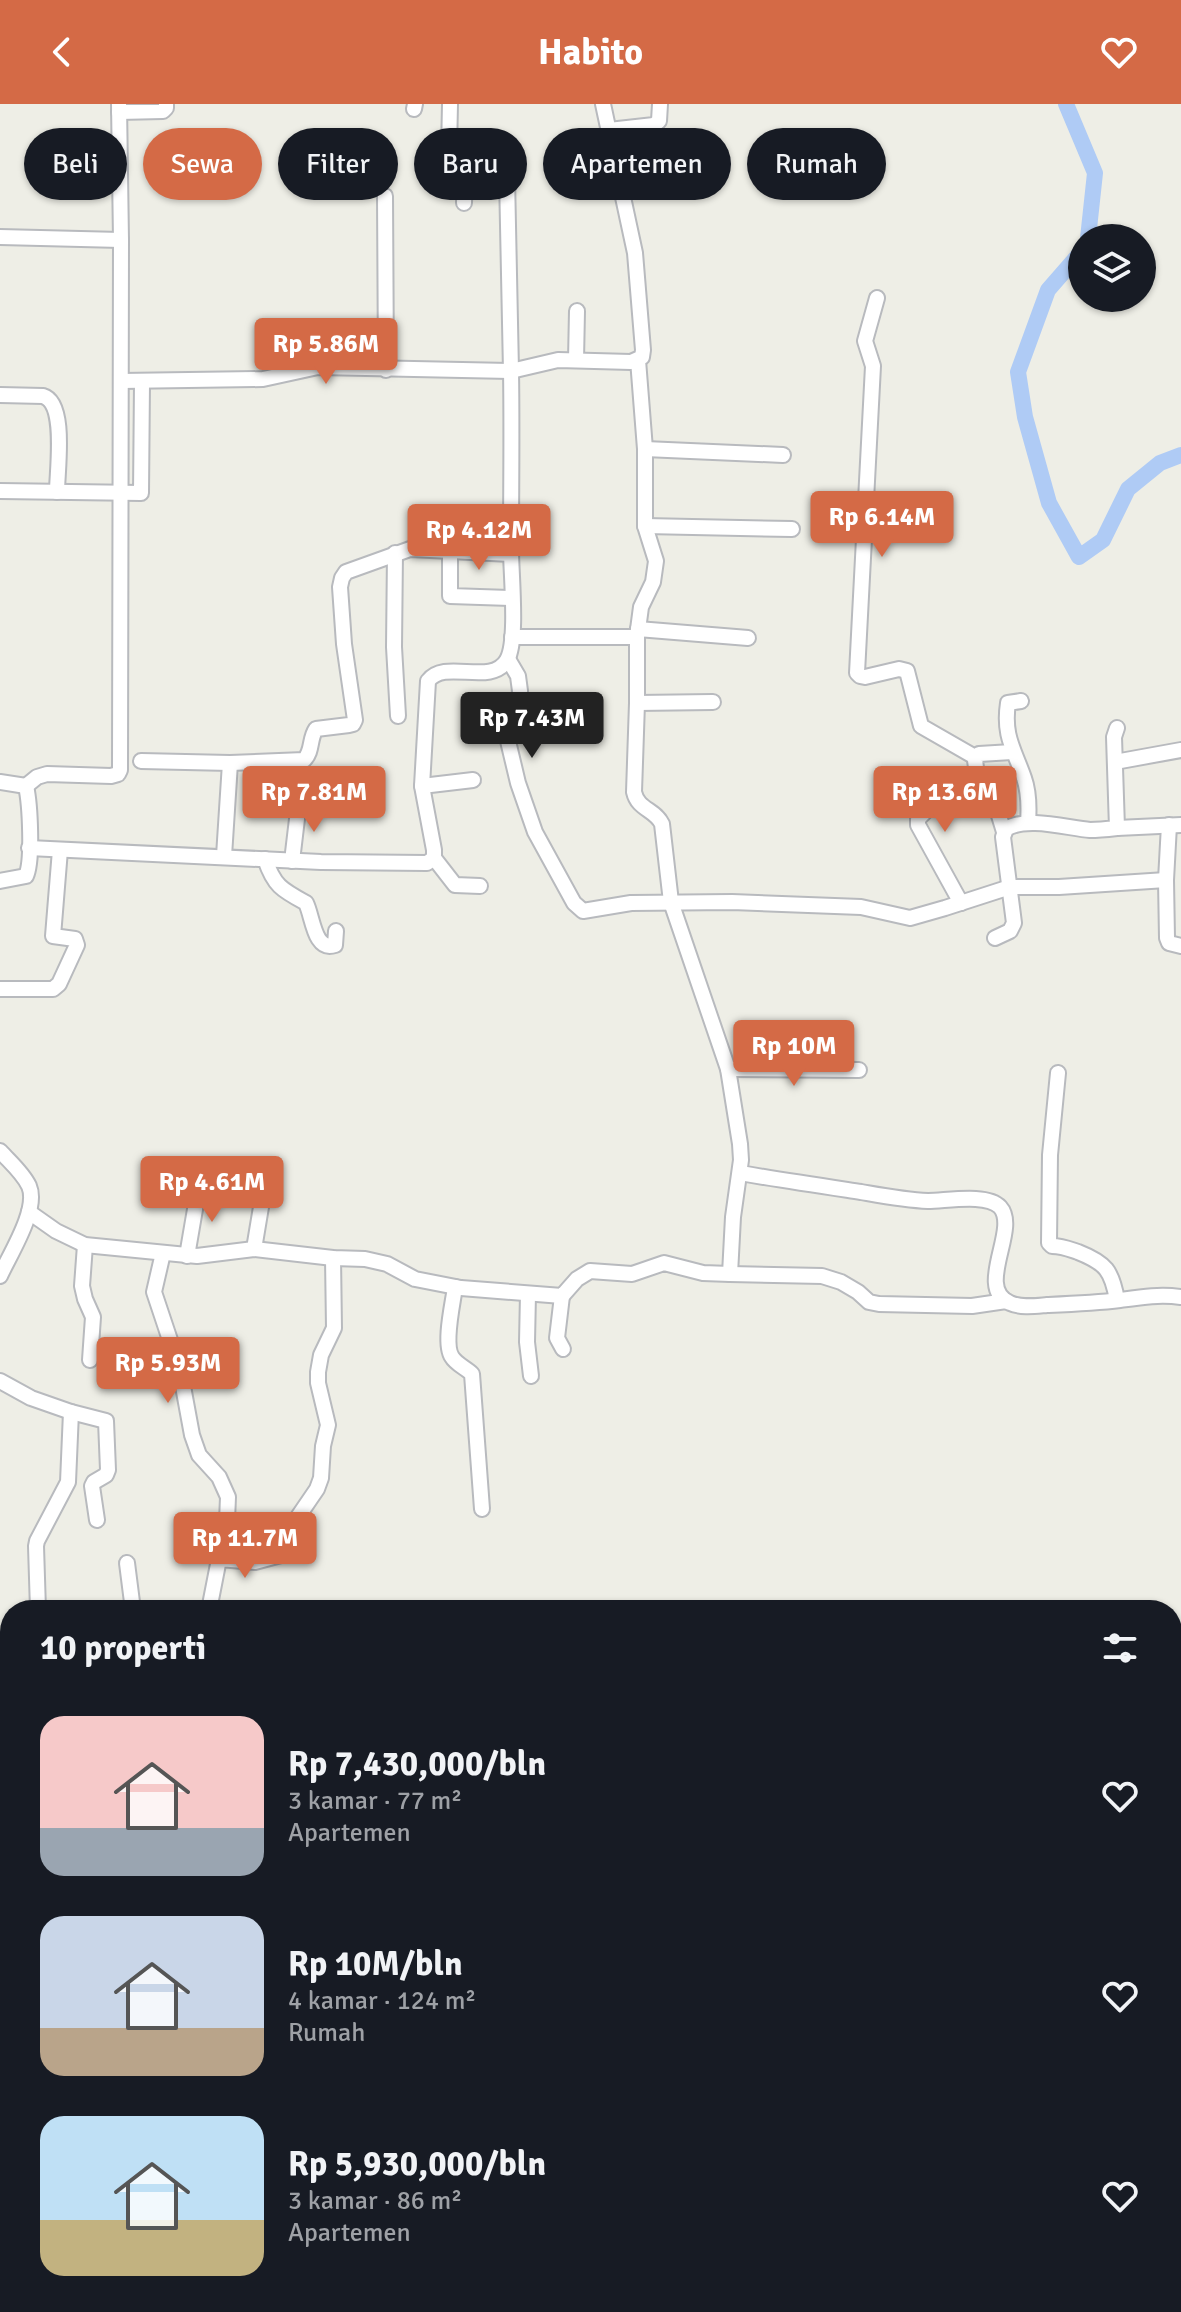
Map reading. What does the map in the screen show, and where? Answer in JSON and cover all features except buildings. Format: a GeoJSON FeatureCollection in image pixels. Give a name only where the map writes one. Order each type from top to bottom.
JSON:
{"type":"FeatureCollection","features":[{"type":"Feature","properties":{"kind":"street"},"geometry":{"type":"LineString","coordinates":[[0,782],[26,786],[47,774],[111,776],[120,770],[119,108],[163,111],[166,104]]}},
{"type":"Feature","properties":{"kind":"street"},"geometry":{"type":"LineString","coordinates":[[450,104],[449,151],[465,173],[464,203]]}},
{"type":"Feature","properties":{"kind":"street"},"geometry":{"type":"LineString","coordinates":[[603,104],[609,128]]}},
{"type":"Feature","properties":{"kind":"street"},"geometry":{"type":"LineString","coordinates":[[627,128],[654,125],[659,121],[660,104]]}},
{"type":"Feature","properties":{"kind":"street"},"geometry":{"type":"LineString","coordinates":[[385,200],[386,370]]}},
{"type":"Feature","properties":{"kind":"street"},"geometry":{"type":"LineString","coordinates":[[480,886],[455,885],[434,858],[422,786],[427,686],[431,677],[438,673],[491,671],[508,659],[512,637],[507,200]]}},
{"type":"Feature","properties":{"kind":"street"},"geometry":{"type":"LineString","coordinates":[[624,200],[635,253],[643,350],[638,360],[645,449],[645,526],[656,561],[656,571],[641,607],[637,633],[634,792],[642,808],[659,817],[662,824],[671,902],[728,1069],[740,1144],[730,1274]]}},
{"type":"Feature","properties":{"kind":"street"},"geometry":{"type":"LineString","coordinates":[[0,237],[121,240]]}},
{"type":"Feature","properties":{"kind":"street"},"geometry":{"type":"LineString","coordinates":[[877,298],[865,341],[873,366],[857,673],[865,677],[903,668],[909,674],[921,726],[975,757]]}},
{"type":"Feature","properties":{"kind":"street"},"geometry":{"type":"LineString","coordinates":[[576,360],[577,311]]}},
{"type":"Feature","properties":{"kind":"street"},"geometry":{"type":"LineString","coordinates":[[121,381],[263,379],[318,367],[511,371],[540,363],[576,360],[622,363],[638,360]]}},
{"type":"Feature","properties":{"kind":"street"},"geometry":{"type":"LineString","coordinates":[[0,491],[141,493],[142,383]]}},
{"type":"Feature","properties":{"kind":"street"},"geometry":{"type":"LineString","coordinates":[[0,395],[43,396],[53,404],[58,417],[57,492]]}},
{"type":"Feature","properties":{"kind":"street"},"geometry":{"type":"LineString","coordinates":[[645,449],[783,455]]}},
{"type":"Feature","properties":{"kind":"street"},"geometry":{"type":"LineString","coordinates":[[645,526],[792,529]]}},
{"type":"Feature","properties":{"kind":"street"},"geometry":{"type":"LineString","coordinates":[[141,761],[230,763],[304,760],[316,729],[355,722],[340,587],[349,569],[395,553],[421,548],[511,554]]}},
{"type":"Feature","properties":{"kind":"street"},"geometry":{"type":"LineString","coordinates":[[450,551],[450,596],[512,598]]}},
{"type":"Feature","properties":{"kind":"street"},"geometry":{"type":"LineString","coordinates":[[395,553],[394,647],[398,716]]}},
{"type":"Feature","properties":{"kind":"street"},"geometry":{"type":"LineString","coordinates":[[512,637],[637,633],[748,638]]}},
{"type":"Feature","properties":{"kind":"street"},"geometry":{"type":"LineString","coordinates":[[508,659],[518,676],[520,691],[508,741],[510,752],[535,832],[574,903],[586,912],[631,903],[732,902],[861,907],[910,918],[1010,887],[1166,880]]}},
{"type":"Feature","properties":{"kind":"street"},"geometry":{"type":"LineString","coordinates":[[1021,701],[1010,702],[1007,706],[1006,728],[1012,752],[1026,782],[1028,823]]}},
{"type":"Feature","properties":{"kind":"street"},"geometry":{"type":"LineString","coordinates":[[637,703],[713,702]]}},
{"type":"Feature","properties":{"kind":"street"},"geometry":{"type":"LineString","coordinates":[[1117,728],[1114,737],[1117,828]]}},
{"type":"Feature","properties":{"kind":"street"},"geometry":{"type":"LineString","coordinates":[[1115,762],[1181,750]]}},
{"type":"Feature","properties":{"kind":"street"},"geometry":{"type":"LineString","coordinates":[[975,757],[983,753],[1012,752]]}},
{"type":"Feature","properties":{"kind":"street"},"geometry":{"type":"LineString","coordinates":[[975,757],[979,791],[983,798],[994,804],[1004,832],[1014,928],[995,938]]}},
{"type":"Feature","properties":{"kind":"street"},"geometry":{"type":"LineString","coordinates":[[224,856],[230,763]]}},
{"type":"Feature","properties":{"kind":"street"},"geometry":{"type":"LineString","coordinates":[[422,786],[473,780]]}},
{"type":"Feature","properties":{"kind":"street"},"geometry":{"type":"LineString","coordinates":[[0,881],[26,876],[28,870],[26,786]]}},
{"type":"Feature","properties":{"kind":"street"},"geometry":{"type":"LineString","coordinates":[[961,903],[918,825],[918,819],[927,803],[935,799],[994,804]]}},
{"type":"Feature","properties":{"kind":"street"},"geometry":{"type":"LineString","coordinates":[[292,861],[299,802]]}},
{"type":"Feature","properties":{"kind":"street"},"geometry":{"type":"LineString","coordinates":[[1004,832],[1009,826],[1028,823],[1089,830],[1175,825],[1166,880],[1167,938],[1169,943],[1181,946]]}},
{"type":"Feature","properties":{"kind":"street"},"geometry":{"type":"LineString","coordinates":[[29,848],[292,861],[427,863],[434,858]]}},
{"type":"Feature","properties":{"kind":"street"},"geometry":{"type":"LineString","coordinates":[[0,989],[53,989],[59,984],[77,945],[75,939],[53,936],[60,850]]}},
{"type":"Feature","properties":{"kind":"street"},"geometry":{"type":"LineString","coordinates":[[265,859],[275,883],[306,903],[318,941],[332,947],[335,945],[336,931]]}},
{"type":"Feature","properties":{"kind":"street"},"geometry":{"type":"LineString","coordinates":[[728,1069],[859,1070]]}},
{"type":"Feature","properties":{"kind":"street"},"geometry":{"type":"LineString","coordinates":[[1058,1073],[1050,1155],[1049,1243],[1090,1256],[1105,1267],[1113,1281],[1117,1300]]}},
{"type":"Feature","properties":{"kind":"street"},"geometry":{"type":"LineString","coordinates":[[0,1151],[19,1171],[30,1189],[32,1204],[0,1276]]}},
{"type":"Feature","properties":{"kind":"street"},"geometry":{"type":"LineString","coordinates":[[740,1173],[898,1199],[976,1199],[994,1203],[1000,1207],[1005,1222],[996,1278],[997,1288],[1006,1301]]}},
{"type":"Feature","properties":{"kind":"street"},"geometry":{"type":"LineString","coordinates":[[254,1249],[265,1183]]}},
{"type":"Feature","properties":{"kind":"street"},"geometry":{"type":"LineString","coordinates":[[187,1256],[199,1186]]}},
{"type":"Feature","properties":{"kind":"street"},"geometry":{"type":"LineString","coordinates":[[29,1212],[63,1236],[85,1245],[187,1256],[213,1256],[254,1249],[376,1260],[415,1279],[455,1287],[562,1296]]}},
{"type":"Feature","properties":{"kind":"street"},"geometry":{"type":"LineString","coordinates":[[85,1245],[82,1286],[93,1317],[90,1360]]}},
{"type":"Feature","properties":{"kind":"street"},"geometry":{"type":"LineString","coordinates":[[163,1253],[154,1292],[180,1370],[192,1435],[199,1455],[219,1477],[228,1497],[227,1521],[211,1600]]}},
{"type":"Feature","properties":{"kind":"street"},"geometry":{"type":"LineString","coordinates":[[289,1530],[321,1478],[328,1425],[318,1372],[321,1355],[334,1328],[333,1258]]}},
{"type":"Feature","properties":{"kind":"street"},"geometry":{"type":"LineString","coordinates":[[563,1349],[557,1338],[562,1296],[577,1279],[590,1271],[632,1274],[664,1263],[703,1273],[822,1276],[849,1287],[869,1302],[879,1304],[972,1306],[1006,1301],[1031,1306],[1157,1295],[1181,1297]]}},
{"type":"Feature","properties":{"kind":"street"},"geometry":{"type":"LineString","coordinates":[[455,1287],[450,1354],[472,1374],[482,1509]]}},
{"type":"Feature","properties":{"kind":"street"},"geometry":{"type":"LineString","coordinates":[[528,1294],[527,1342],[531,1376]]}},
{"type":"Feature","properties":{"kind":"street"},"geometry":{"type":"LineString","coordinates":[[0,1381],[31,1398],[107,1423],[108,1470],[92,1486],[97,1520]]}},
{"type":"Feature","properties":{"kind":"street"},"geometry":{"type":"LineString","coordinates":[[38,1600],[37,1541],[68,1482],[71,1412]]}},
{"type":"Feature","properties":{"kind":"street"},"geometry":{"type":"LineString","coordinates":[[68,1482],[92,1486]]}},
{"type":"Feature","properties":{"kind":"street"},"geometry":{"type":"LineString","coordinates":[[219,1559],[255,1562],[281,1555]]}},
{"type":"Feature","properties":{"kind":"street"},"geometry":{"type":"LineString","coordinates":[[127,1563],[132,1600]]}},
{"type":"Feature","properties":{"kind":"waterway"},"geometry":{"type":"LineString","coordinates":[[1066,104],[1095,173],[1090,224]]}},
{"type":"Feature","properties":{"kind":"waterway"},"geometry":{"type":"LineString","coordinates":[[1068,267],[1048,290],[1018,372],[1025,417],[1049,503],[1079,557],[1103,540],[1128,489],[1160,463],[1181,455]]}}]}
